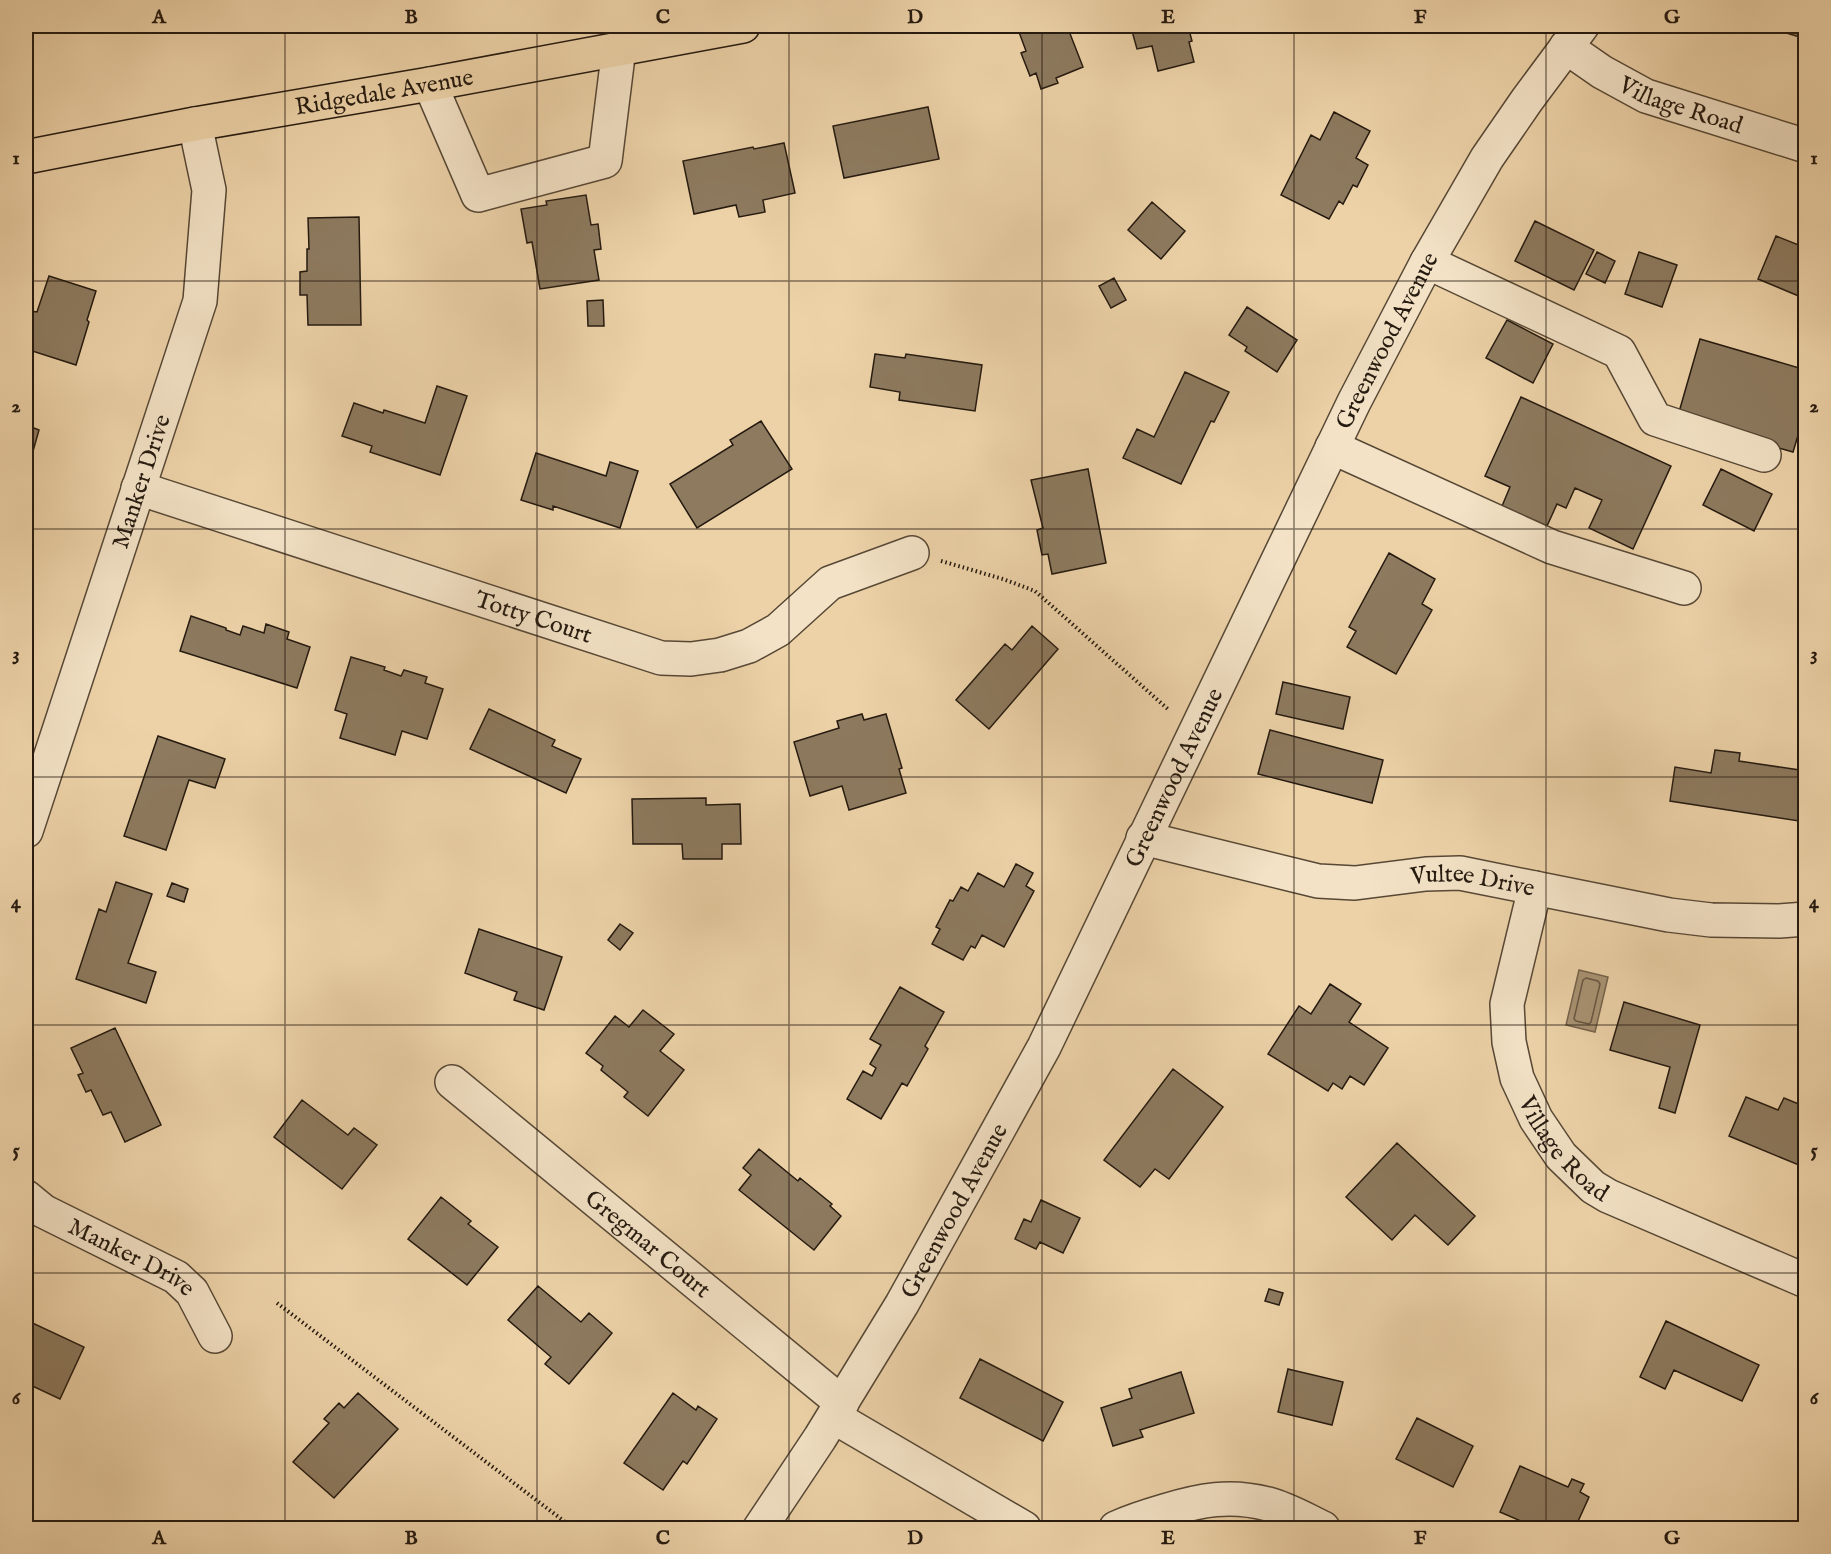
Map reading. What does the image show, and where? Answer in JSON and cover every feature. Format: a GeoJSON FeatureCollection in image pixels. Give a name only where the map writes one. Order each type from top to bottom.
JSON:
{"type":"FeatureCollection","features":[{"type":"Feature","properties":{"kind":"main road","name":"Ridgedale Avenue"},"geometry":{"type":"LineString","coordinates":[[26,157],[195,124],[430,84],[743,26]]}},
{"type":"Feature","properties":{"kind":"street","name":"Village Road"},"geometry":{"type":"LineString","coordinates":[[1574,36],[1602,72],[1646,96],[1806,146]]}},
{"type":"Feature","properties":{"kind":"street","name":"Greenwood Avenue"},"geometry":{"type":"LineString","coordinates":[[760,1528],[838,1410],[917,1278],[1044,1047],[1332,447],[1427,262],[1487,158],[1574,36]]}},
{"type":"Feature","properties":{"kind":"street"},"geometry":{"type":"LineString","coordinates":[[430,84],[478,195],[605,161],[619,48]]}},
{"type":"Feature","properties":{"kind":"street","name":"Manker Drive"},"geometry":{"type":"LineString","coordinates":[[26,831],[200,301],[209,190],[195,124]]}},
{"type":"Feature","properties":{"kind":"street"},"geometry":{"type":"LineString","coordinates":[[1427,262],[1619,352],[1655,419],[1764,455]]}},
{"type":"Feature","properties":{"kind":"street"},"geometry":{"type":"LineString","coordinates":[[1332,447],[1552,547],[1684,588]]}},
{"type":"Feature","properties":{"kind":"street","name":"Totty Court"},"geometry":{"type":"LineString","coordinates":[[138,488],[661,658],[711,657],[749,646],[778,630],[830,584],[912,553]]}},
{"type":"Feature","properties":{"kind":"street","name":"Vultee Drive"},"geometry":{"type":"LineString","coordinates":[[1143,838],[1318,881],[1355,883],[1426,874],[1460,873],[1669,915],[1712,920],[1806,919]]}},
{"type":"Feature","properties":{"kind":"street","name":"Village Road"},"geometry":{"type":"LineString","coordinates":[[1535,888],[1508,1004],[1509,1042],[1517,1078],[1522,1089],[1536,1119],[1561,1156],[1593,1187],[1608,1196],[1806,1281]]}},
{"type":"Feature","properties":{"kind":"street","name":"Gregmar Court"},"geometry":{"type":"LineString","coordinates":[[452,1082],[838,1410],[1024,1528]]}},
{"type":"Feature","properties":{"kind":"street","name":"Manker Drive"},"geometry":{"type":"LineString","coordinates":[[26,1197],[43,1211],[176,1277],[192,1292],[215,1336]]}},
{"type":"Feature","properties":{"kind":"street"},"geometry":{"type":"LineString","coordinates":[[1116,1528],[1190,1504],[1212,1499],[1241,1498],[1270,1504],[1323,1528]]}},
{"type":"Feature","properties":{"kind":"path"},"geometry":{"type":"LineString","coordinates":[[912,553],[1003,579],[1035,591],[1194,733]]}},
{"type":"Feature","properties":{"kind":"path"},"geometry":{"type":"LineString","coordinates":[[277,1302],[573,1528]]}},
{"type":"Feature","properties":{"kind":"water"},"geometry":{"type":"Polygon","coordinates":[[[1579,970],[1608,977],[1595,1032],[1566,1025],[1579,970]]]}},
{"type":"Feature","properties":{"kind":"building"},"geometry":{"type":"Polygon","coordinates":[[[1036,26],[1067,26],[1083,67],[1056,78],[1058,83],[1041,89],[1036,73],[1030,76],[1021,53],[1026,51],[1019,32],[1036,26]]]}},
{"type":"Feature","properties":{"kind":"building"},"geometry":{"type":"Polygon","coordinates":[[[1147,26],[1188,26],[1194,62],[1158,71],[1152,46],[1137,49],[1132,31],[1147,26]]]}},
{"type":"Feature","properties":{"kind":"building"},"geometry":{"type":"Polygon","coordinates":[[[1763,26],[1806,26],[1806,39],[1763,26]]]}},
{"type":"Feature","properties":{"kind":"building"},"geometry":{"type":"Polygon","coordinates":[[[928,107],[939,159],[844,178],[833,126],[928,107]]]}},
{"type":"Feature","properties":{"kind":"building"},"geometry":{"type":"Polygon","coordinates":[[[1334,112],[1370,131],[1356,158],[1368,165],[1357,187],[1353,185],[1343,204],[1339,201],[1329,219],[1281,195],[1311,135],[1320,140],[1334,112]]]}},
{"type":"Feature","properties":{"kind":"building"},"geometry":{"type":"Polygon","coordinates":[[[784,143],[795,193],[763,200],[765,212],[739,217],[736,205],[694,214],[683,161],[784,143]]]}},
{"type":"Feature","properties":{"kind":"building"},"geometry":{"type":"Polygon","coordinates":[[[586,195],[591,225],[598,224],[601,249],[594,250],[599,280],[540,289],[532,242],[527,243],[521,209],[547,205],[546,201],[586,195]]]}},
{"type":"Feature","properties":{"kind":"building"},"geometry":{"type":"Polygon","coordinates":[[[1152,202],[1185,231],[1161,259],[1128,230],[1152,202]]]}},
{"type":"Feature","properties":{"kind":"building"},"geometry":{"type":"Polygon","coordinates":[[[359,217],[361,325],[308,325],[307,295],[300,295],[300,272],[307,271],[308,218],[359,217]]]}},
{"type":"Feature","properties":{"kind":"building"},"geometry":{"type":"Polygon","coordinates":[[[1535,221],[1594,250],[1574,290],[1515,261],[1535,221]]]}},
{"type":"Feature","properties":{"kind":"building"},"geometry":{"type":"Polygon","coordinates":[[[1776,236],[1806,248],[1806,299],[1758,279],[1776,236]]]}},
{"type":"Feature","properties":{"kind":"building"},"geometry":{"type":"Polygon","coordinates":[[[1597,252],[1615,261],[1605,283],[1586,274],[1597,252]]]}},
{"type":"Feature","properties":{"kind":"building"},"geometry":{"type":"Polygon","coordinates":[[[1639,252],[1677,265],[1662,307],[1625,294],[1639,252]]]}},
{"type":"Feature","properties":{"kind":"building"},"geometry":{"type":"Polygon","coordinates":[[[49,276],[96,291],[76,365],[26,349],[26,331],[31,311],[37,312],[49,276]]]}},
{"type":"Feature","properties":{"kind":"building"},"geometry":{"type":"Polygon","coordinates":[[[1114,278],[1126,300],[1111,308],[1099,286],[1114,278]]]}},
{"type":"Feature","properties":{"kind":"building"},"geometry":{"type":"Polygon","coordinates":[[[603,300],[604,326],[588,326],[587,301],[603,300]]]}},
{"type":"Feature","properties":{"kind":"building"},"geometry":{"type":"Polygon","coordinates":[[[1247,307],[1297,340],[1277,372],[1245,351],[1247,347],[1229,335],[1247,307]]]}},
{"type":"Feature","properties":{"kind":"building"},"geometry":{"type":"Polygon","coordinates":[[[1507,320],[1553,344],[1533,383],[1486,358],[1507,320]]]}},
{"type":"Feature","properties":{"kind":"building"},"geometry":{"type":"Polygon","coordinates":[[[1700,339],[1806,370],[1806,409],[1793,452],[1677,419],[1700,339]]]}},
{"type":"Feature","properties":{"kind":"building"},"geometry":{"type":"Polygon","coordinates":[[[875,354],[905,358],[906,354],[982,365],[975,411],[899,400],[900,392],[870,387],[875,354]]]}},
{"type":"Feature","properties":{"kind":"building"},"geometry":{"type":"Polygon","coordinates":[[[1185,372],[1229,392],[1214,422],[1211,421],[1181,484],[1123,458],[1137,429],[1154,437],[1185,372]]]}},
{"type":"Feature","properties":{"kind":"building"},"geometry":{"type":"Polygon","coordinates":[[[437,386],[467,396],[440,475],[370,452],[372,446],[342,436],[354,403],[425,423],[437,386]]]}},
{"type":"Feature","properties":{"kind":"building"},"geometry":{"type":"Polygon","coordinates":[[[1521,397],[1671,466],[1633,549],[1589,528],[1602,500],[1575,488],[1566,508],[1557,504],[1547,526],[1502,506],[1510,487],[1485,476],[1521,397]]]}},
{"type":"Feature","properties":{"kind":"building"},"geometry":{"type":"Polygon","coordinates":[[[761,421],[792,469],[697,528],[670,484],[733,445],[730,440],[761,421]]]}},
{"type":"Feature","properties":{"kind":"building"},"geometry":{"type":"Polygon","coordinates":[[[26,425],[39,430],[26,476],[26,425]]]}},
{"type":"Feature","properties":{"kind":"building"},"geometry":{"type":"Polygon","coordinates":[[[536,453],[606,476],[610,462],[638,471],[620,528],[553,506],[553,510],[521,500],[536,453]]]}},
{"type":"Feature","properties":{"kind":"building"},"geometry":{"type":"Polygon","coordinates":[[[1088,469],[1106,563],[1052,574],[1048,554],[1042,555],[1037,530],[1043,528],[1031,480],[1088,469]]]}},
{"type":"Feature","properties":{"kind":"building"},"geometry":{"type":"Polygon","coordinates":[[[1721,469],[1772,494],[1754,531],[1703,505],[1721,469]]]}},
{"type":"Feature","properties":{"kind":"building"},"geometry":{"type":"Polygon","coordinates":[[[1389,553],[1435,579],[1422,604],[1432,610],[1396,674],[1347,647],[1356,631],[1349,627],[1389,553]]]}},
{"type":"Feature","properties":{"kind":"building"},"geometry":{"type":"Polygon","coordinates":[[[191,616],[240,635],[243,626],[264,633],[266,624],[289,632],[287,639],[310,647],[297,688],[180,651],[191,616]]]}},
{"type":"Feature","properties":{"kind":"building"},"geometry":{"type":"Polygon","coordinates":[[[1032,626],[1058,649],[989,729],[956,700],[1005,644],[1012,650],[1032,626]]]}},
{"type":"Feature","properties":{"kind":"building"},"geometry":{"type":"Polygon","coordinates":[[[351,657],[385,667],[384,670],[401,676],[404,670],[427,677],[425,683],[443,689],[427,739],[402,731],[395,755],[340,738],[347,714],[335,710],[351,657]]]}},
{"type":"Feature","properties":{"kind":"building"},"geometry":{"type":"Polygon","coordinates":[[[1283,682],[1350,697],[1343,729],[1276,714],[1283,682]]]}},
{"type":"Feature","properties":{"kind":"building"},"geometry":{"type":"Polygon","coordinates":[[[489,709],[555,740],[552,746],[581,759],[566,793],[470,749],[489,709]]]}},
{"type":"Feature","properties":{"kind":"building"},"geometry":{"type":"Polygon","coordinates":[[[862,714],[864,720],[886,714],[902,768],[899,769],[906,793],[849,810],[842,786],[810,796],[794,742],[839,728],[837,721],[862,714]]]}},
{"type":"Feature","properties":{"kind":"building"},"geometry":{"type":"Polygon","coordinates":[[[1270,730],[1383,760],[1372,803],[1258,774],[1270,730]]]}},
{"type":"Feature","properties":{"kind":"building"},"geometry":{"type":"Polygon","coordinates":[[[158,736],[225,759],[215,788],[189,780],[166,850],[124,836],[158,736]]]}},
{"type":"Feature","properties":{"kind":"building"},"geometry":{"type":"Polygon","coordinates":[[[1715,750],[1740,753],[1739,761],[1806,771],[1799,821],[1670,801],[1675,767],[1711,773],[1715,750]]]}},
{"type":"Feature","properties":{"kind":"building"},"geometry":{"type":"Polygon","coordinates":[[[706,798],[706,805],[740,804],[741,844],[722,844],[722,859],[683,859],[682,844],[633,844],[632,799],[706,798]]]}},
{"type":"Feature","properties":{"kind":"building"},"geometry":{"type":"Polygon","coordinates":[[[1016,864],[1033,873],[1026,886],[1034,891],[1004,947],[982,935],[975,948],[971,946],[963,960],[932,944],[940,929],[936,927],[950,900],[953,901],[961,887],[968,891],[978,873],[1004,887],[1016,864]]]}},
{"type":"Feature","properties":{"kind":"building"},"geometry":{"type":"Polygon","coordinates":[[[116,882],[152,894],[128,963],[156,972],[146,1003],[76,979],[99,909],[106,912],[116,882]]]}},
{"type":"Feature","properties":{"kind":"building"},"geometry":{"type":"Polygon","coordinates":[[[172,883],[188,889],[184,902],[167,896],[172,883]]]}},
{"type":"Feature","properties":{"kind":"building"},"geometry":{"type":"Polygon","coordinates":[[[620,924],[633,933],[620,950],[608,940],[620,924]]]}},
{"type":"Feature","properties":{"kind":"building"},"geometry":{"type":"Polygon","coordinates":[[[479,929],[562,957],[544,1010],[514,1000],[517,992],[465,973],[479,929]]]}},
{"type":"Feature","properties":{"kind":"building"},"geometry":{"type":"Polygon","coordinates":[[[1330,984],[1361,1004],[1349,1022],[1388,1048],[1364,1085],[1350,1076],[1342,1089],[1333,1083],[1328,1091],[1268,1054],[1299,1006],[1311,1014],[1330,984]]]}},
{"type":"Feature","properties":{"kind":"building"},"geometry":{"type":"Polygon","coordinates":[[[900,987],[944,1012],[925,1046],[928,1049],[907,1086],[902,1083],[881,1119],[847,1099],[863,1071],[872,1076],[876,1068],[870,1064],[881,1045],[870,1039],[900,987]]]}},
{"type":"Feature","properties":{"kind":"building"},"geometry":{"type":"Polygon","coordinates":[[[1624,1002],[1700,1025],[1675,1113],[1659,1108],[1670,1067],[1610,1050],[1624,1002]]]}},
{"type":"Feature","properties":{"kind":"building"},"geometry":{"type":"Polygon","coordinates":[[[643,1010],[674,1034],[660,1051],[684,1070],[648,1116],[624,1097],[628,1092],[601,1070],[603,1066],[586,1053],[615,1016],[629,1027],[643,1010]]]}},
{"type":"Feature","properties":{"kind":"building"},"geometry":{"type":"Polygon","coordinates":[[[115,1028],[161,1125],[125,1142],[111,1112],[103,1115],[91,1090],[86,1092],[78,1075],[83,1073],[71,1048],[115,1028]]]}},
{"type":"Feature","properties":{"kind":"building"},"geometry":{"type":"Polygon","coordinates":[[[1173,1069],[1223,1107],[1169,1179],[1155,1169],[1140,1187],[1104,1160],[1173,1069]]]}},
{"type":"Feature","properties":{"kind":"building"},"geometry":{"type":"Polygon","coordinates":[[[1746,1097],[1778,1110],[1784,1098],[1806,1107],[1806,1168],[1729,1136],[1746,1097]]]}},
{"type":"Feature","properties":{"kind":"building"},"geometry":{"type":"Polygon","coordinates":[[[302,1100],[348,1135],[354,1128],[377,1145],[342,1189],[274,1137],[302,1100]]]}},
{"type":"Feature","properties":{"kind":"building"},"geometry":{"type":"Polygon","coordinates":[[[1397,1143],[1475,1216],[1448,1245],[1415,1215],[1392,1240],[1346,1197],[1397,1143]]]}},
{"type":"Feature","properties":{"kind":"building"},"geometry":{"type":"Polygon","coordinates":[[[759,1149],[798,1181],[800,1178],[832,1204],[830,1206],[841,1216],[814,1250],[739,1190],[751,1175],[743,1168],[759,1149]]]}},
{"type":"Feature","properties":{"kind":"building"},"geometry":{"type":"Polygon","coordinates":[[[441,1197],[471,1221],[468,1224],[498,1247],[467,1285],[408,1239],[441,1197]]]}},
{"type":"Feature","properties":{"kind":"building"},"geometry":{"type":"Polygon","coordinates":[[[1041,1200],[1080,1218],[1063,1253],[1040,1242],[1036,1249],[1015,1239],[1024,1219],[1031,1222],[1041,1200]]]}},
{"type":"Feature","properties":{"kind":"building"},"geometry":{"type":"Polygon","coordinates":[[[538,1286],[581,1322],[589,1313],[612,1333],[569,1384],[545,1364],[551,1357],[508,1320],[538,1286]]]}},
{"type":"Feature","properties":{"kind":"building"},"geometry":{"type":"Polygon","coordinates":[[[1269,1289],[1283,1293],[1279,1305],[1265,1301],[1269,1289]]]}},
{"type":"Feature","properties":{"kind":"building"},"geometry":{"type":"Polygon","coordinates":[[[26,1320],[84,1347],[60,1399],[26,1383],[26,1320]]]}},
{"type":"Feature","properties":{"kind":"building"},"geometry":{"type":"Polygon","coordinates":[[[1666,1321],[1759,1365],[1742,1401],[1674,1370],[1665,1389],[1640,1377],[1666,1321]]]}},
{"type":"Feature","properties":{"kind":"building"},"geometry":{"type":"Polygon","coordinates":[[[980,1359],[1063,1402],[1043,1441],[960,1398],[980,1359]]]}},
{"type":"Feature","properties":{"kind":"building"},"geometry":{"type":"Polygon","coordinates":[[[1288,1369],[1343,1382],[1332,1425],[1278,1412],[1288,1369]]]}},
{"type":"Feature","properties":{"kind":"building"},"geometry":{"type":"Polygon","coordinates":[[[1181,1372],[1194,1413],[1140,1430],[1143,1437],[1113,1446],[1101,1408],[1132,1398],[1129,1389],[1181,1372]]]}},
{"type":"Feature","properties":{"kind":"building"},"geometry":{"type":"Polygon","coordinates":[[[358,1393],[398,1429],[334,1498],[293,1462],[329,1423],[324,1419],[339,1403],[344,1408],[358,1393]]]}},
{"type":"Feature","properties":{"kind":"building"},"geometry":{"type":"Polygon","coordinates":[[[673,1393],[696,1410],[698,1406],[717,1419],[687,1464],[683,1461],[663,1490],[624,1463],[673,1393]]]}},
{"type":"Feature","properties":{"kind":"building"},"geometry":{"type":"Polygon","coordinates":[[[1417,1418],[1473,1446],[1453,1487],[1396,1459],[1417,1418]]]}},
{"type":"Feature","properties":{"kind":"building"},"geometry":{"type":"Polygon","coordinates":[[[1520,1466],[1568,1487],[1572,1479],[1584,1484],[1580,1492],[1589,1497],[1575,1528],[1535,1528],[1500,1512],[1520,1466]]]}}]}
